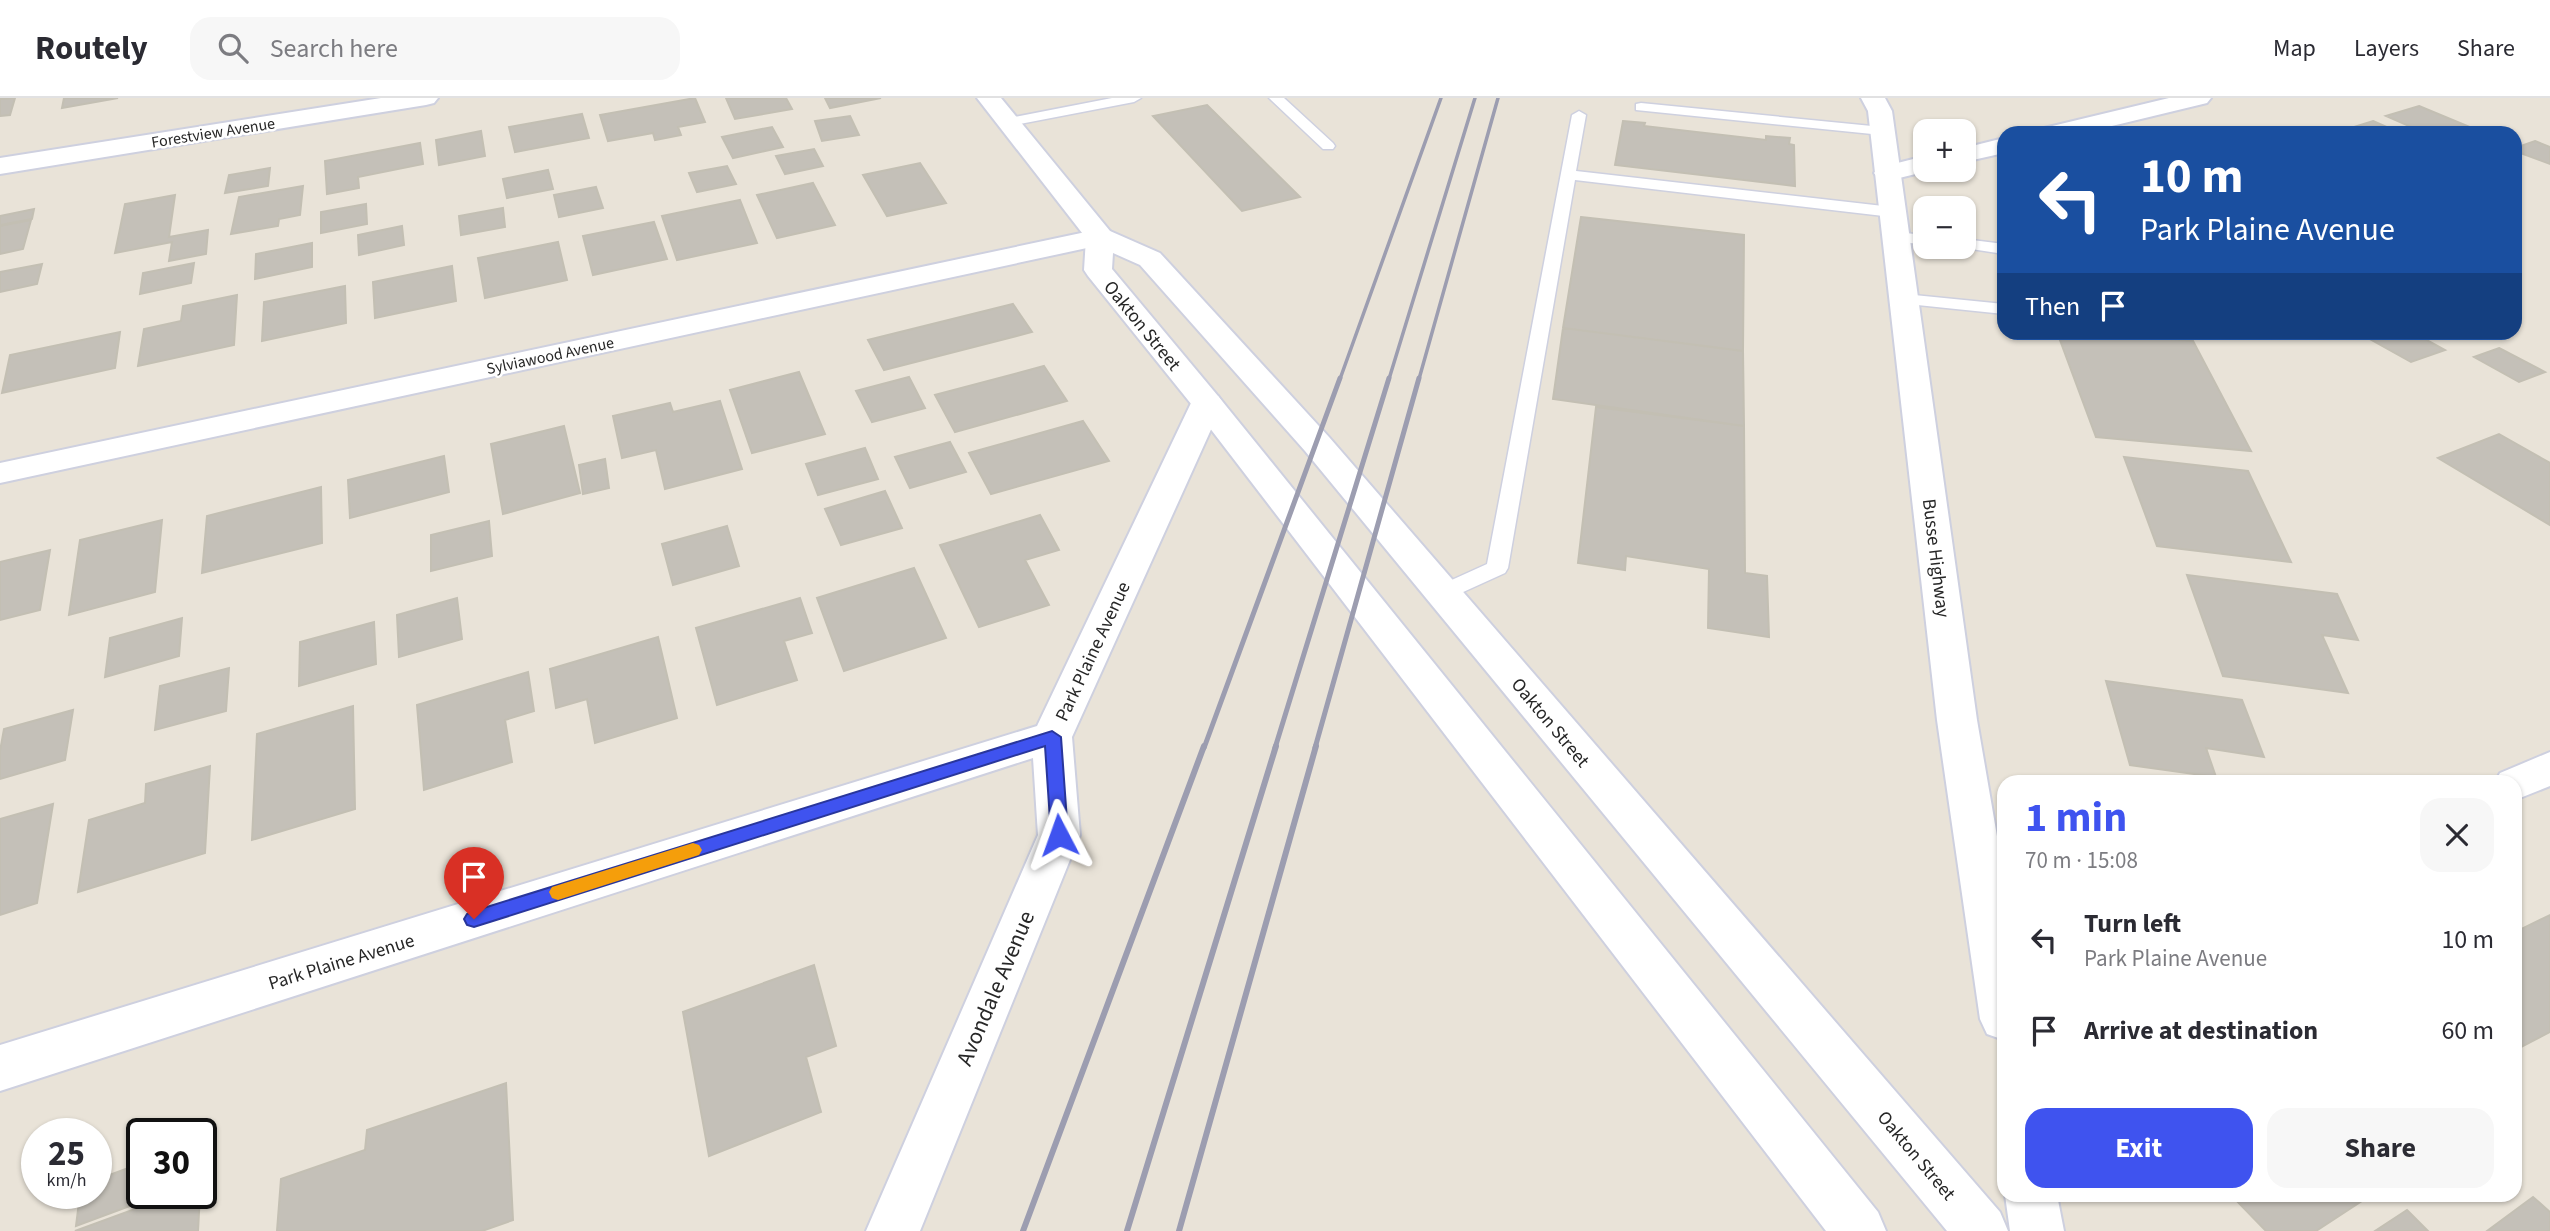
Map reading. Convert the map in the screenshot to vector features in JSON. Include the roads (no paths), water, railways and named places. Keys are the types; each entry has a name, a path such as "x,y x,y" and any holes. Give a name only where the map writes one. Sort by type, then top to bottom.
{"main road":[{"name":"Forestview Avenue","path":"0,166 426,98"},
{"name":"Oakton Street","path":"989,98 1100,237 1150,259 1317,444 1981,1231"},
{"name":"Busse Highway","path":"1873,98 1880,111 1887,173 1904,230 1904,299 1957,720 1997,974"},
{"path":"2082,126 2199,98"},
{"path":"1976,152 1997,147"},
{"path":"1887,173 1913,167"},
{"name":"Oakton Street","path":"1100,237 1098,270 1207,403 1859,1231"},
{"name":"Sylviawood Avenue","path":"0,472 1100,237"},
{"name":"Park Plaine Avenue","path":"0,1068 1052,737 1207,403"},
{"name":"Avondale Avenue","path":"892,1231 1059,835 1052,737"},
{"path":"2522,781 2550,768"},
{"path":"2032,1202 2037,1231"}],"lane":[{"path":"1009,122 1134,98"},
{"path":"1276,98 1328,146"},
{"path":"1641,107 1882,131"},
{"path":"1442,593 1497,568 1580,108"},
{"path":"1568,175 1904,230"},
{"path":"1976,246 1997,248"},
{"path":"1904,299 1997,308"}],"railway":[{"path":"1340,379 1441,98"},
{"path":"1389,379 1475,98"},
{"path":"1419,379 1498,98"},
{"path":"1204,748 1340,378"},
{"path":"1275,748 1389,378"},
{"path":"1315,748 1419,378"},
{"path":"1023,1231 1204,746"},
{"path":"1127,1231 1276,746"},
{"path":"1179,1231 1316,746"}]}
